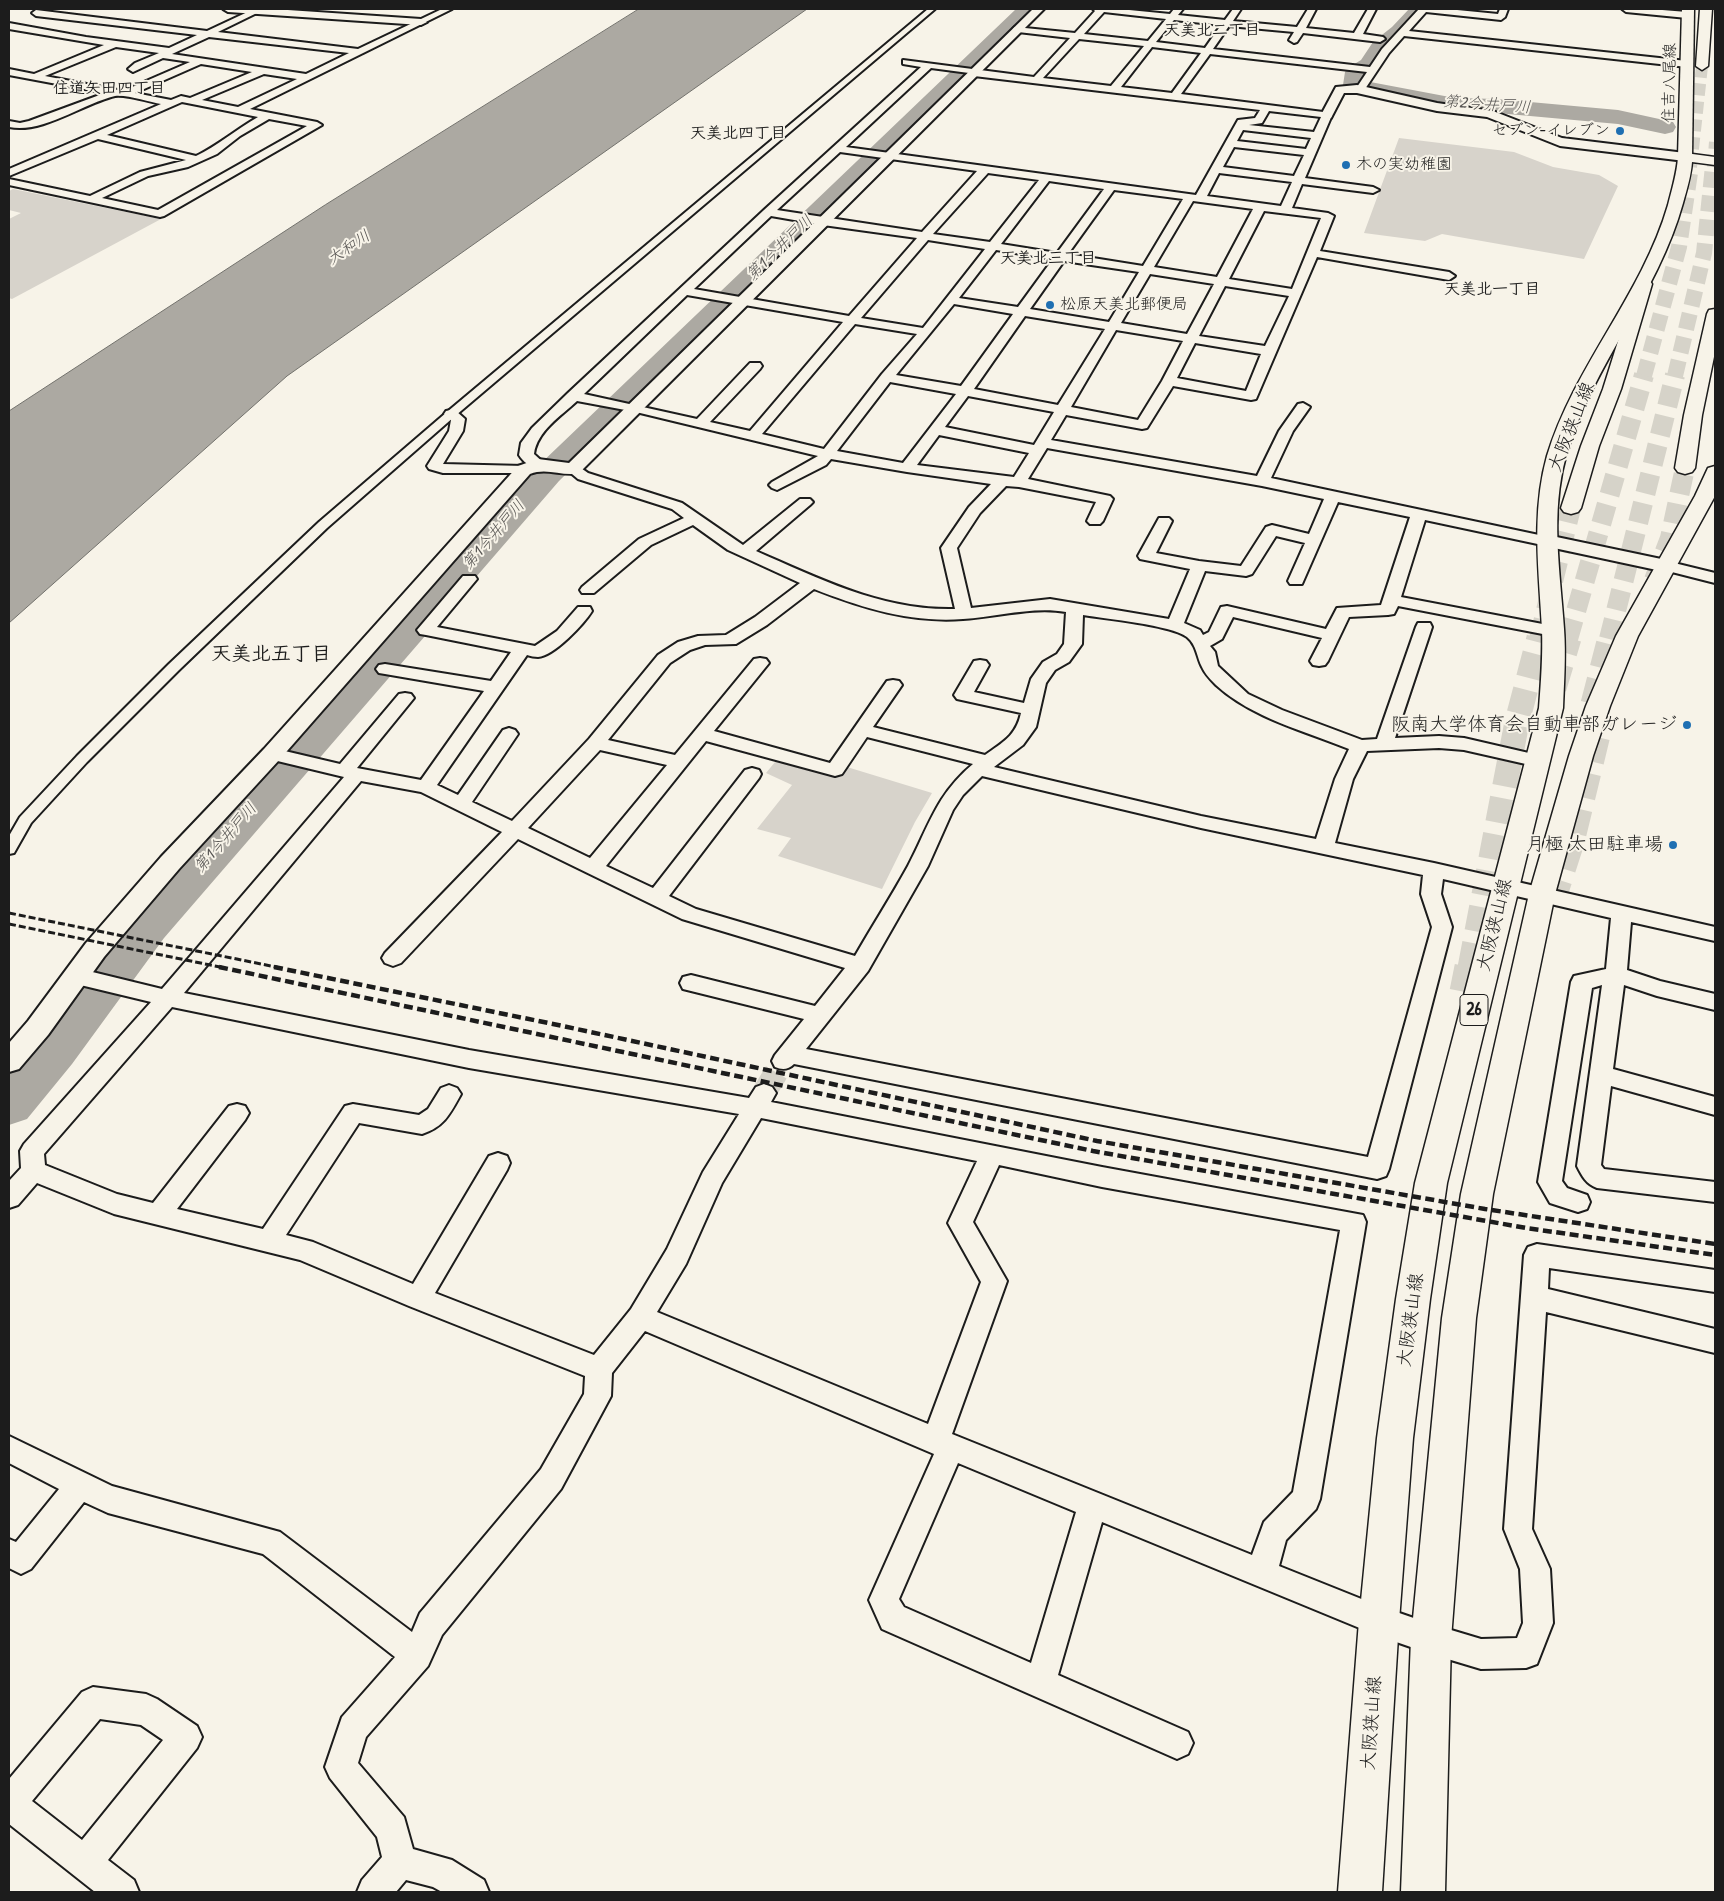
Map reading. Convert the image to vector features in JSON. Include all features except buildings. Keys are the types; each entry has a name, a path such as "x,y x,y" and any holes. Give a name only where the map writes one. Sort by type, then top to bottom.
{"main road":[{"path":"1702,66 1706,9"},
{"name":"住吉八尾線","path":"1685,160 1688,12"},
{"path":"1685,160 1715,161"},
{"path":"1685,160 1715,166"},
{"name":"大阪狭山線","path":"1360,1892 1379,1621 1395,1438 1413,1299 1431,1183 1551,708 1554,676 1553,631 1547,541 1551,478 1567,430 1601,358 1644,284 1670,226 1685,160"},
{"path":"1571,508 1584,462 1612,389 1644,284"},
{"path":"1684,468 1693,415 1715,314"},
{"name":"大阪狭山線","path":"1423,1892 1431,1639 1445,1459 1459,1318 1477,1194 1542,894 1565,807 1598,706 1627,636 1715,472"}],"street":[{"path":"20,20 47,9"},
{"path":"228,9 421,22"},
{"path":"238,111 448,9"},
{"path":"9,848 25,820 82,759 174,667 323,525 451,414 932,9"},
{"path":"573,468 1039,9"},
{"path":"1097,9 1176,13 1227,23 1380,39"},
{"path":"1036,80 1102,9"},
{"path":"1174,97 1237,9"},
{"path":"1286,52 1312,9"},
{"path":"1358,37 1372,9"},
{"path":"1362,88 1385,51 1424,9 1502,17 1504,9"},
{"path":"1626,9 1688,12"},
{"path":"132,69 258,10"},
{"path":"1114,89 1176,13"},
{"path":"20,20 155,27 360,52"},
{"path":"20,20 115,44 200,61 306,77"},
{"path":"34,77 155,27"},
{"path":"1018,30 1206,51 1286,52 1373,70"},
{"path":"1402,33 1687,64"},
{"path":"9,124 20,126 31,124 120,94 200,61"},
{"path":"906,62 1036,80 1327,115"},
{"path":"534,466 526,455 528,443 537,431 685,291 930,65"},
{"path":"191,101 263,70"},
{"path":"9,72 172,103"},
{"path":"9,80 22,75"},
{"path":"1285,210 1340,90 1362,88 1437,107 1489,114 1512,122 1529,135 1551,144 1685,160"},
{"path":"181,99 317,124 160,214 90,200 9,178 181,99"},
{"path":"1019,482 1145,271 1216,169 1242,122 1258,121 1267,107"},
{"path":"90,200 144,174 184,165 213,152 236,134 267,116"},
{"path":"1240,127 1318,136"},
{"path":"100,136 196,159"},
{"path":"1230,143 1310,153"},
{"path":"838,149 1328,216 1251,396 1169,381"},
{"path":"754,435 985,169"},
{"path":"1216,169 1373,190"},
{"path":"778,486 821,462 1047,178"},
{"path":"908,468 1111,186"},
{"path":"887,378 1142,425 1169,381 1260,207"},
{"path":"769,213 1296,293"},
{"path":"1312,253 1449,276"},
{"path":"685,291 926,332"},
{"path":"950,300 1269,351"},
{"path":"701,423 755,366"},
{"path":"574,396 754,435 826,454 908,468 1019,482 1104,499 1095,520"},
{"path":"1262,481 1286,431 1303,407"},
{"path":"451,414 458,418 456,431 434,466 443,469 534,466 573,468 583,476 676,506 734,548 812,582 890,610 934,616 1050,604 1176,625 1194,634 1206,652 1210,667 1221,680 1242,698 1276,714 1360,746 1439,742 1464,744 1539,761"},
{"path":"936,430 1262,481 1715,578"},
{"path":"9,1061 84,978 95,950 164,871 278,756 534,466"},
{"path":"964,614 949,548 974,510 1002,481"},
{"path":"1296,581 1333,496"},
{"path":"745,552 805,502"},
{"path":"1319,661 1343,612 1388,610 1419,514"},
{"path":"588,590 644,542 694,519"},
{"path":"1164,521 1146,556 1199,566 1246,571 1272,530 1314,540"},
{"path":"1176,625 1199,566"},
{"path":"469,579 426,630 538,652 563,635 584,611"},
{"path":"393,958 596,743 664,659 684,646 704,640 730,640 761,621 812,582"},
{"path":"1391,600 1553,631"},
{"path":"1075,609 1073,644 1063,658 1050,666 1037,683 1027,727 1016,741 984,765 956,791 944,809 918,866 860,965 785,1058 1377,1169 1442,927 1431,894 1434,870"},
{"path":"1201,644 1216,636 1227,611 1331,635"},
{"path":"1384,745 1424,627"},
{"path":"426,787 522,649"},
{"path":"594,868 760,663"},
{"path":"980,665 963,695 1031,710"},
{"path":"385,669 495,688"},
{"path":"703,734 835,770 893,685"},
{"path":"9,1198 33,1171 32,1152 167,998 351,772 405,698"},
{"path":"862,730 984,765 1201,822 1505,885 1715,934"},
{"path":"461,804 509,734"},
{"path":"596,743 679,762"},
{"path":"1324,847 1344,779 1360,746"},
{"path":"278,756 426,787 689,914 860,965"},
{"path":"656,898 752,774"},
{"path":"1622,912 1616,974 1611,992 1590,1166 1597,1178 1715,1192"},
{"path":"1578,1202 1559,1196 1550,1182 1582,982 1616,974 1656,988 1715,1002"},
{"path":"84,978 167,998 469,1059 759,1101 1102,1177 1354,1222 1306,1499 1274,1532 1262,1572"},
{"path":"691,983 820,1015"},
{"path":"1600,1074 1715,1106"},
{"path":"268,1242 353,1113 422,1125 436,1116 449,1094"},
{"path":"400,1862 392,1829 341,1767 353,1728 416,1655 431,1624 551,1480 598,1396 599,1369 640,1317 677,1256 712,1179 759,1101"},
{"path":"158,1215 237,1113"},
{"path":"992,1154 960,1223 994,1281 944,1444 884,1600 893,1618 1177,1743"},
{"path":"418,1298 498,1163"},
{"path":"33,1171 114,1204 304,1250 418,1298 599,1369"},
{"path":"640,1317 944,1444 1379,1621 1481,1654 1526,1653 1538,1623 1535,1569 1518,1528 1537,1256 1715,1281"},
{"path":"1534,1300 1551,1301 1715,1341"},
{"path":"9,1450 108,1499 270,1542 416,1655"},
{"path":"9,1553 21,1559 80,1485"},
{"path":"1040,1683 1093,1504"},
{"path":"84,1863 186,1737 146,1710 94,1703 10,1804 84,1863 122,1892"},
{"path":"374,1892 400,1862"},
{"path":"400,1862 440,1872 472,1892"}],"shaded area":[{"path":"1399,138 1514,152 1553,167 1599,175 1618,186 1584,259 1442,234 1425,241 1364,233"},
{"path":"13,189 161,219 12,299 9,298 9,219 21,213 9,210 9,191"},
{"path":"780,756 847,767 932,793 915,822 882,889 778,856 791,838 757,829 792,785 766,773"}],"water":[{"name":"大和川","path":"639,9 807,9 287,376 9,623 9,411 325,205"}],"waterway":[{"name":"第1今井戸川","path":"9,1105 55,1051 148,927 548,474 1027,9"},
{"name":"第2今井戸川","path":"1419,9 1399,31 1380,46 1369,64 1355,72 1354,85 1455,105 1497,106 1618,117 1665,127"}],"tunnel":[{"path":"1691,167 1702,66"},
{"path":"1713,167 1715,142"},
{"path":"1644,376 1679,247 1691,166"},
{"path":"1675,376 1704,253 1713,166"},
{"path":"1568,639 1644,375"},
{"path":"1609,639 1675,375"},
{"path":"1654,580 1670,538 1685,468"},
{"path":"1539,639 1571,508"},
{"path":"1470,968 1517,722 1539,638"},
{"path":"1554,688 1569,638"},
{"path":"1593,704 1610,638"},
{"path":"1552,904 1572,842 1602,718"},
{"path":"1465,992 1470,967"},
{"path":"764,1093 783,1061"}],"railway":[{"path":"9,913 281,968"},
{"path":"9,924 225,968"},
{"path":"219,967 1093,1151 1526,1228 1715,1255"},
{"path":"274,967 558,1025 1097,1141 1485,1209 1715,1244"}],"place":[{"name":"セブン-イレブン","path":"1620,131"},
{"name":"木の実幼稚園","path":"1346,165"},
{"name":"松原天美北郵便局","path":"1050,305"},
{"name":"阪南大学体育会自動車部ガレージ","path":"1687,725"},
{"name":"月極 太田駐車場","path":"1673,845"}],"district":[{"name":"天美北二丁目","path":"1212,31"},
{"name":"住道矢田四丁目","path":"109,89"},
{"name":"天美北四丁目","path":"738,134"},
{"name":"天美北三丁目","path":"1048,259"},
{"name":"天美北一丁目","path":"1492,290"},
{"name":"天美北五丁目","path":"271,655"}]}
